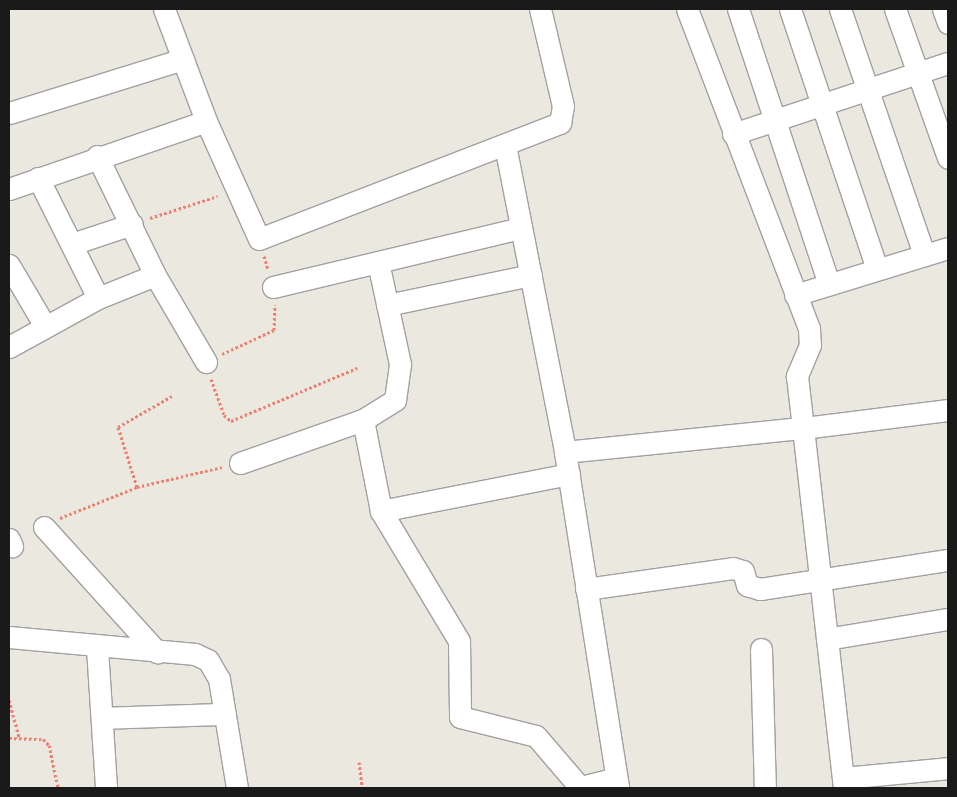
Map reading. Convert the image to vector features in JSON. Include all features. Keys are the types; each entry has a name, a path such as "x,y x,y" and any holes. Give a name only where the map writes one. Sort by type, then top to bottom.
{"street":[{"path":"164,9 206,121 240,189 259,238 560,123 564,115 540,9"},
{"path":"687,9 810,335 797,376 822,579 844,783 948,768"},
{"path":"738,9 778,119 830,284"},
{"path":"790,9 820,105 877,269"},
{"path":"840,9 924,255"},
{"path":"895,9 948,158"},
{"path":"943,9 948,23"},
{"path":"9,113 183,59"},
{"path":"733,134 948,63"},
{"path":"9,189 97,156 206,121"},
{"path":"363,420 381,511 455,630 461,647 460,717 536,736 577,786 616,784 569,474 505,145"},
{"path":"97,156 132,224 155,275 206,362"},
{"path":"38,178 98,298"},
{"path":"72,244 132,224"},
{"path":"273,287 521,228"},
{"path":"795,295 948,248"},
{"path":"240,463 363,420 395,400 400,388 400,364 378,262"},
{"path":"9,265 46,326"},
{"path":"9,346 98,298 155,275"},
{"path":"387,305 531,275"},
{"path":"565,452 804,428 948,410"},
{"path":"381,511 569,474"},
{"path":"44,526 157,652"},
{"path":"586,589 733,568 742,572 753,588 948,560"},
{"path":"827,639 948,619"},
{"path":"9,637 97,648 195,654 208,660 219,680 237,788"},
{"path":"97,648 106,788"},
{"path":"761,649 765,788"},
{"path":"102,718 225,714"}],"path":[{"path":"132,224 240,189"},
{"path":"259,238 273,287 274,330 206,362 224,415 231,421 357,368"},
{"path":"137,487 118,426 172,396"},
{"path":"44,526 79,507 137,487 240,463"},
{"path":"9,700 19,737"},
{"path":"9,738 43,739 49,745 58,788"},
{"path":"359,762 362,788"}]}
